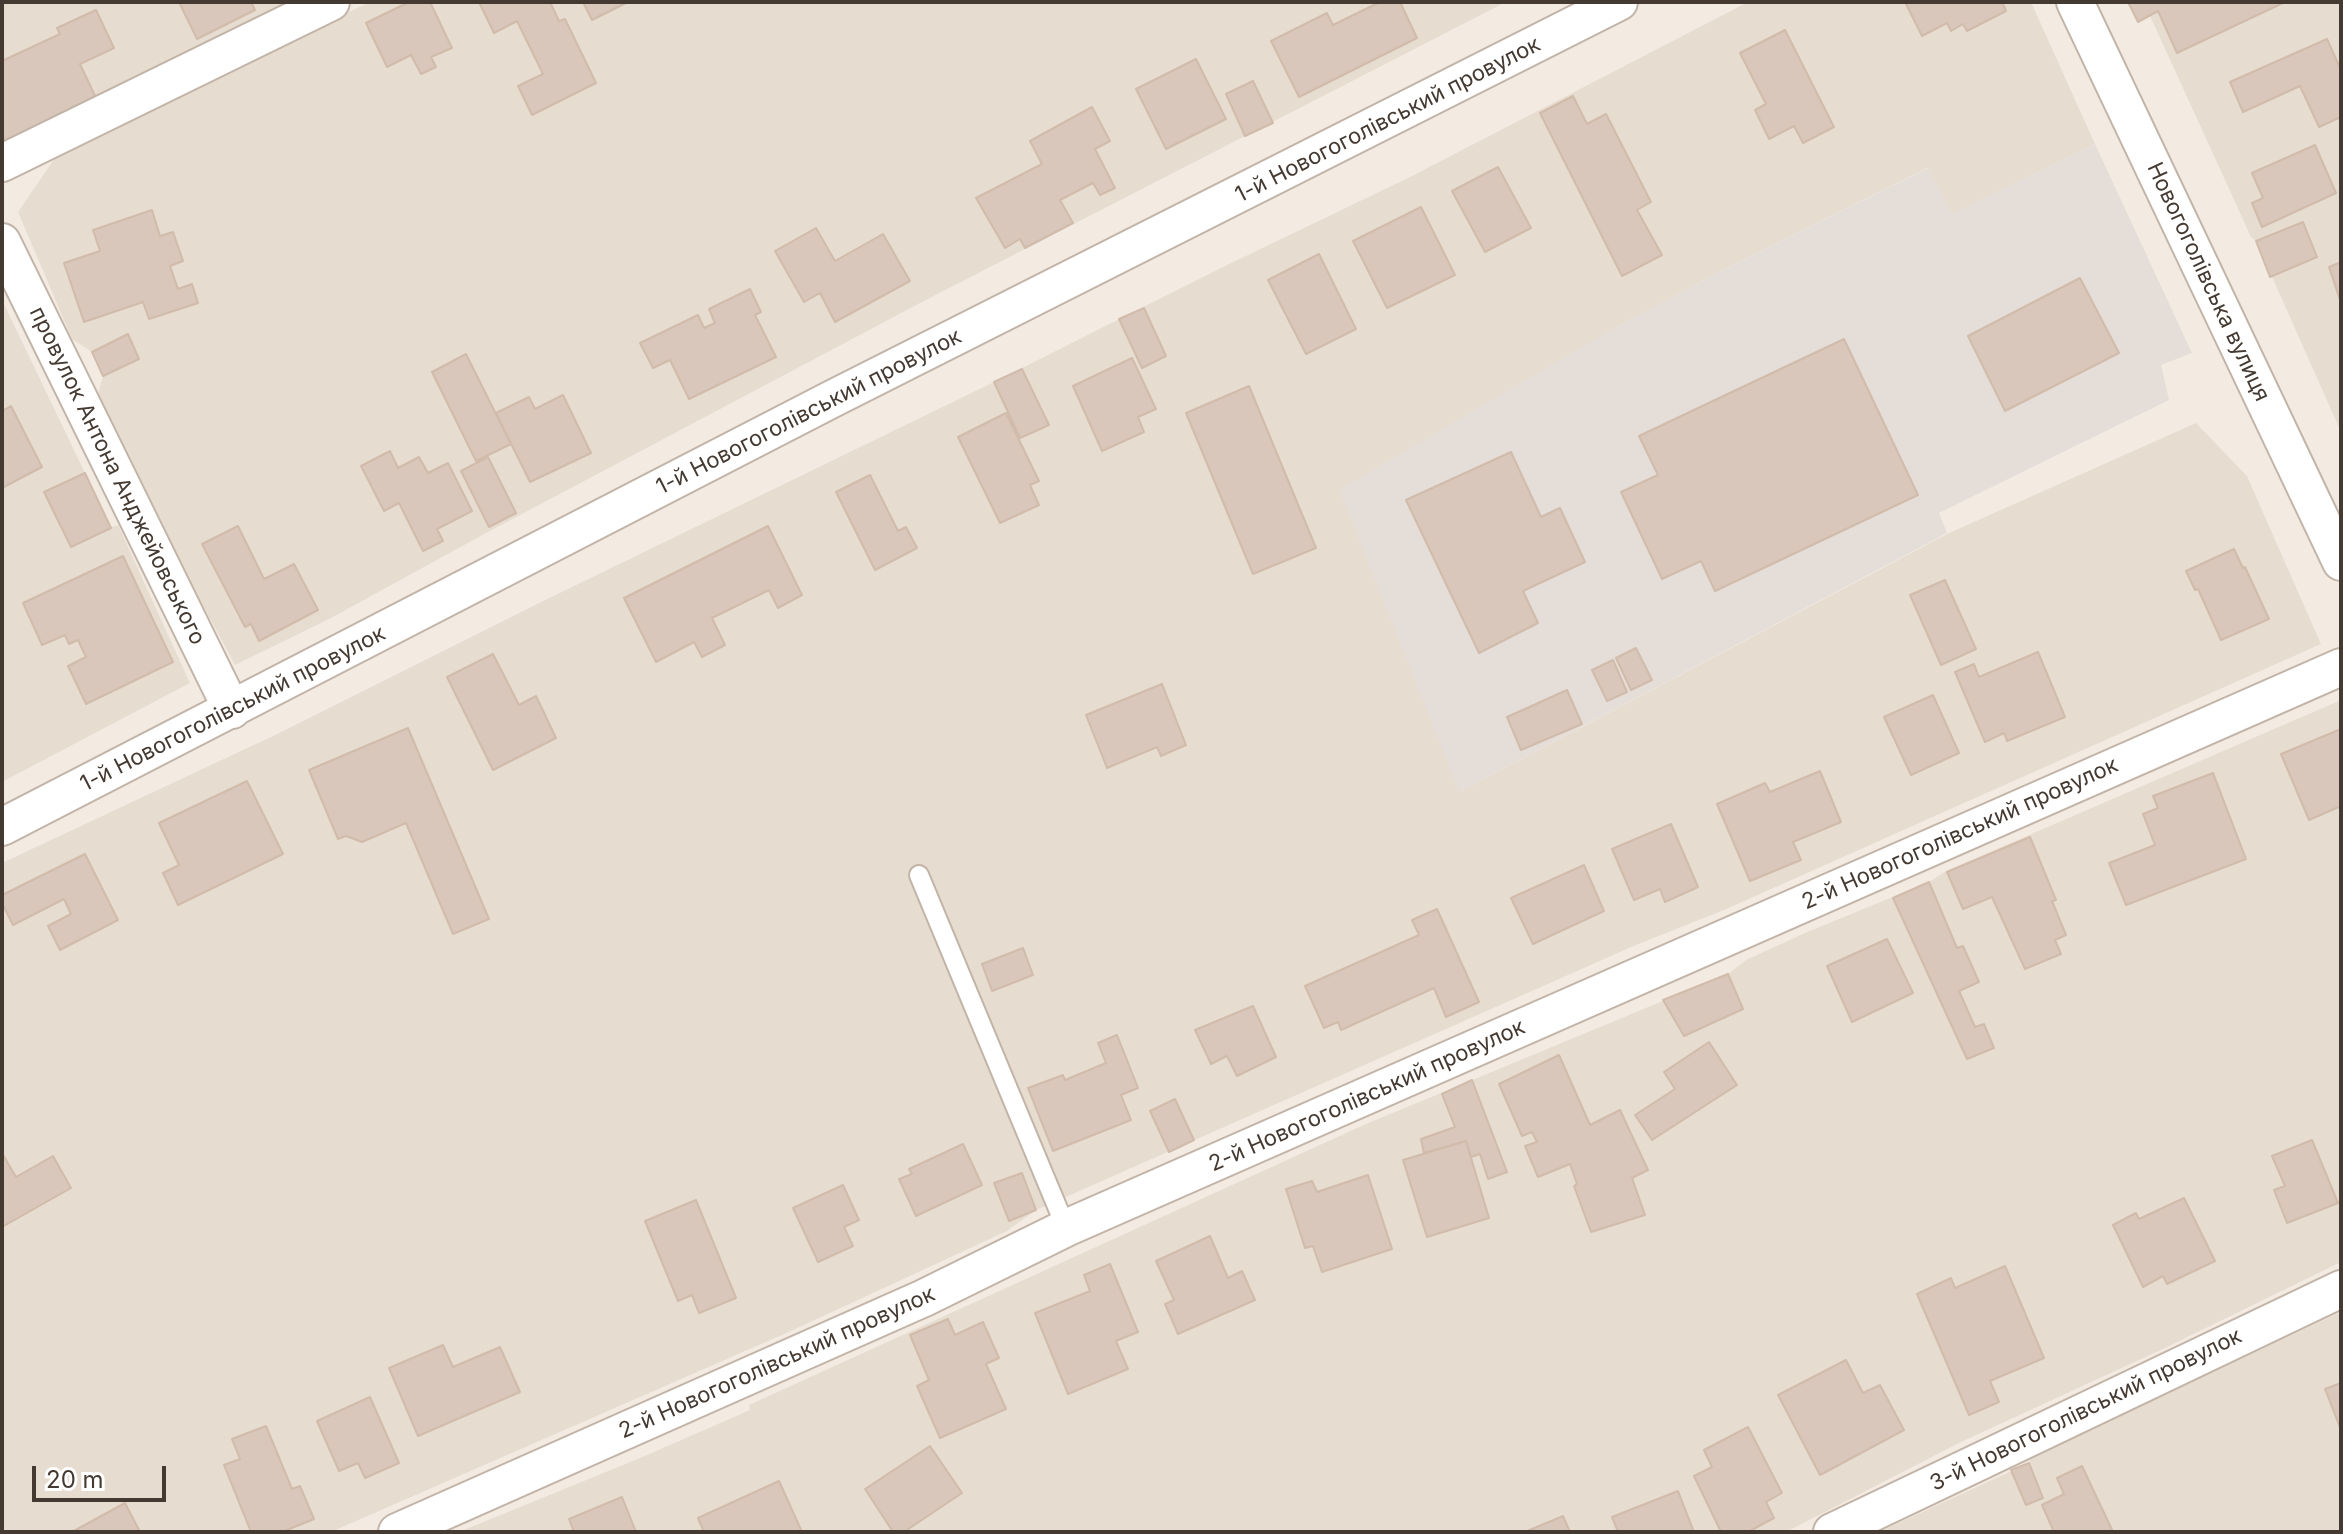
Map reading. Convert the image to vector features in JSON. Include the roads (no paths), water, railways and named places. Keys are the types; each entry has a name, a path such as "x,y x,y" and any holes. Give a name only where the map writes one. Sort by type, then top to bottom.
{"street":[{"path":"2,163 331,2"},
{"name":"1-й Новогоголівський провулок","path":"2,827 834,398 1619,2"},
{"name":"Новогоголівська вулиця","path":"2075,2 2341,562"},
{"name":"провулок Антона Анджейовського","path":"2,242 232,710"},
{"name":"2-й Новогоголівський провулок","path":"397,1532 924,1298 1066,1228 2341,667"},
{"name":"3-й Новогоголівський провулок","path":"1832,1532 2341,1289"}],"lane":[{"path":"919,875 1066,1228"}]}
